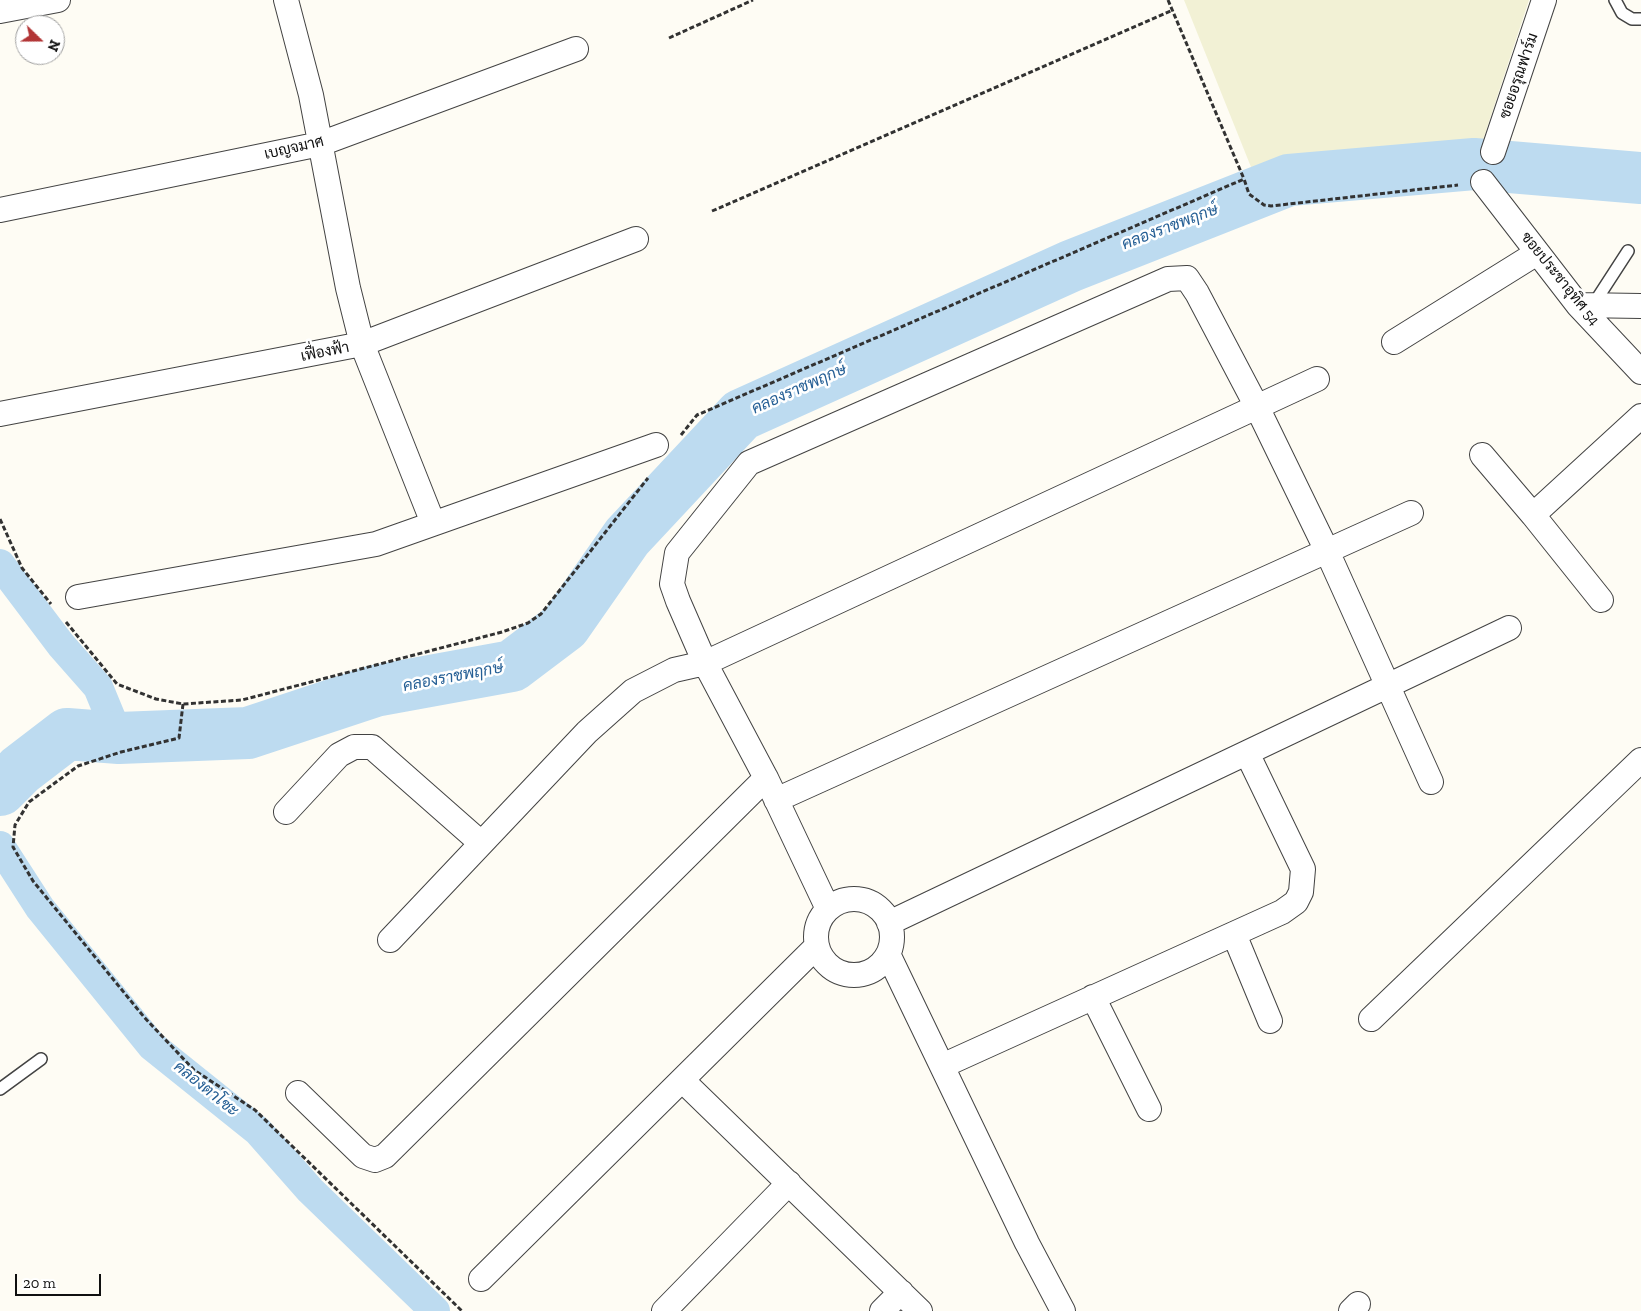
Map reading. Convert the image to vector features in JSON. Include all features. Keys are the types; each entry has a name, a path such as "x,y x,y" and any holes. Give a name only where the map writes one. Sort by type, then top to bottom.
{"street":[{"path":"0,11 58,0"},
{"path":"286,0 311,95 348,288 362,344 433,523"},
{"name":"ซอยอรุณฟาร์ม","path":"1493,152 1544,0"},
{"name":"เบญจมาศ","path":"0,210 320,144 576,49"},
{"name":"ซอยประชาอุทิศ 54","path":"1483,182 1537,253 1586,305 1641,372"},
{"name":"เฟื่องฟ้า","path":"0,414 362,344 636,240"},
{"path":"1394,342 1537,253"},
{"path":"828,909 766,778 705,663 672,584 677,553 750,463 1168,279 1187,278 1197,293 1257,406 1327,550 1431,782"},
{"path":"1586,305 1641,306"},
{"path":"390,940 587,732 633,691 674,670 705,663 1317,379"},
{"path":"1533,514 1641,416"},
{"path":"78,597 376,544 656,444"},
{"path":"1482,455 1533,514 1601,600"},
{"path":"776,800 1411,513"},
{"path":"889,923 1509,628"},
{"path":"286,812 339,755 354,747 372,747 481,843"},
{"path":"942,1066 1282,912 1296,902 1302,892 1303,869 1247,753"},
{"path":"1371,1019 1641,760"},
{"path":"298,1094 363,1156 375,1160 386,1156 766,778"},
{"path":"852,899 865,900 877,906 886,916 889,923 892,942 888,954 880,965 869,972 856,975 842,974 831,968 822,958 817,946 816,933 820,920 828,909 839,902 852,899"},
{"path":"1234,934 1270,1021"},
{"path":"481,1279 817,946"},
{"path":"888,954 1027,1243 1063,1311"},
{"path":"1093,997 1149,1109"},
{"path":"682,1080 920,1311"},
{"path":"664,1311 789,1184"},
{"path":"882,1311 901,1292"}],"lane":[{"path":"1616,0 1622,12 1632,19 1641,19"},
{"path":"1586,305 1628,251"},
{"path":"0,1089 41,1060"}],"path":[{"path":"669,38 753,0"},
{"path":"1168,0 1249,194 1264,205 1483,182"},
{"path":"712,212 1173,10"},
{"path":"679,438 697,415 1244,179"},
{"path":"60,614 117,684 156,699 183,704 242,700 528,624 541,614 649,476"},
{"path":"0,520 22,568 54,607"},
{"path":"183,704 184,709 179,738 121,752 78,766 29,802 15,825 13,847 39,888 144,1017 194,1070 255,1110 462,1311"}],"green space":[{"path":"1184,0 1529,0 1479,152 1322,164 1255,177"}],"waterway":[{"name":"คลองราชพฤกษ์","path":"0,790 20,770 67,734 119,738 248,733 375,691 512,666 565,626 627,537 741,415 1071,266 1289,180 1474,164 1641,178"},
{"path":"0,564 61,645 98,687 119,738"},
{"name":"คลองตาโซะ","path":"0,846 40,908 152,1046 258,1131 310,1190 435,1311"}]}
